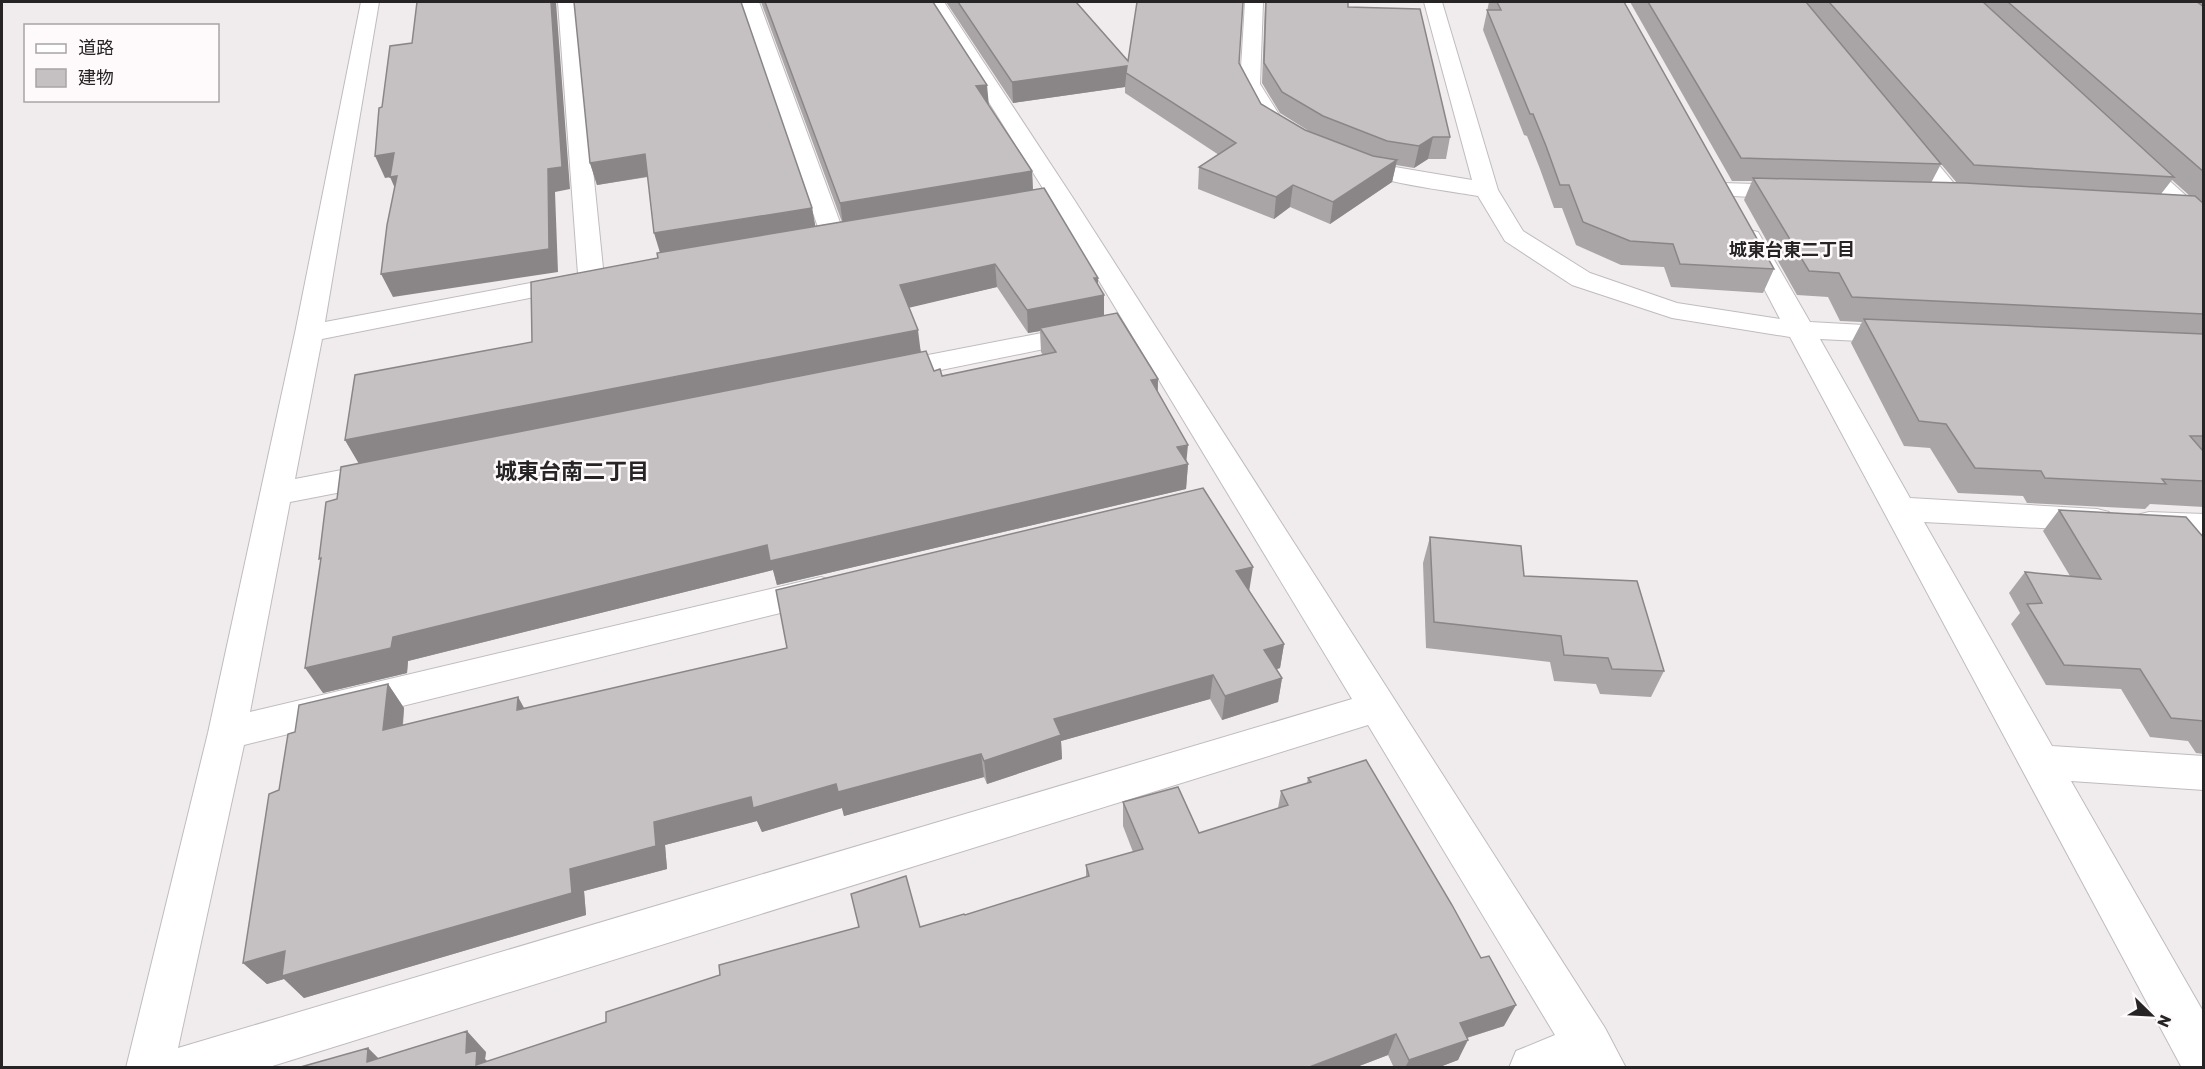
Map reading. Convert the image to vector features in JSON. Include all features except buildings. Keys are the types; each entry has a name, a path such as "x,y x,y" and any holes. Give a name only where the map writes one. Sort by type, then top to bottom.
{"street":[{"path":"150,1068 227,733 309,333 370,2"},
{"path":"309,333 603,276 567,2"},
{"path":"750,2 833,236"},
{"path":"935,2 1050,200 1137,322 1595,1056 1533,1068"},
{"path":"1254,2 1250,84 1269,119 1286,129"},
{"path":"1433,2 1486,190 1514,236 1581,279 1672,310 1800,330 1919,336"},
{"path":"1895,126 1964,198 1918,196"},
{"path":"2118,146 2195,218"},
{"path":"1333,153 1378,171 1486,190"},
{"path":"1814,193 1717,179 2204,1060"},
{"path":"2151,208 2195,218"},
{"path":"858,378 1137,322"},
{"path":"276,494 404,469"},
{"path":"1205,497 1240,489"},
{"path":"1898,509 2204,526"},
{"path":"227,733 856,582"},
{"path":"188,1068 1376,707"},
{"path":"2038,762 2204,773"}],"district":[{"name":"城東台東二丁目","path":"1792,250"},
{"name":"城東台南二丁目","path":"572,471"}]}
